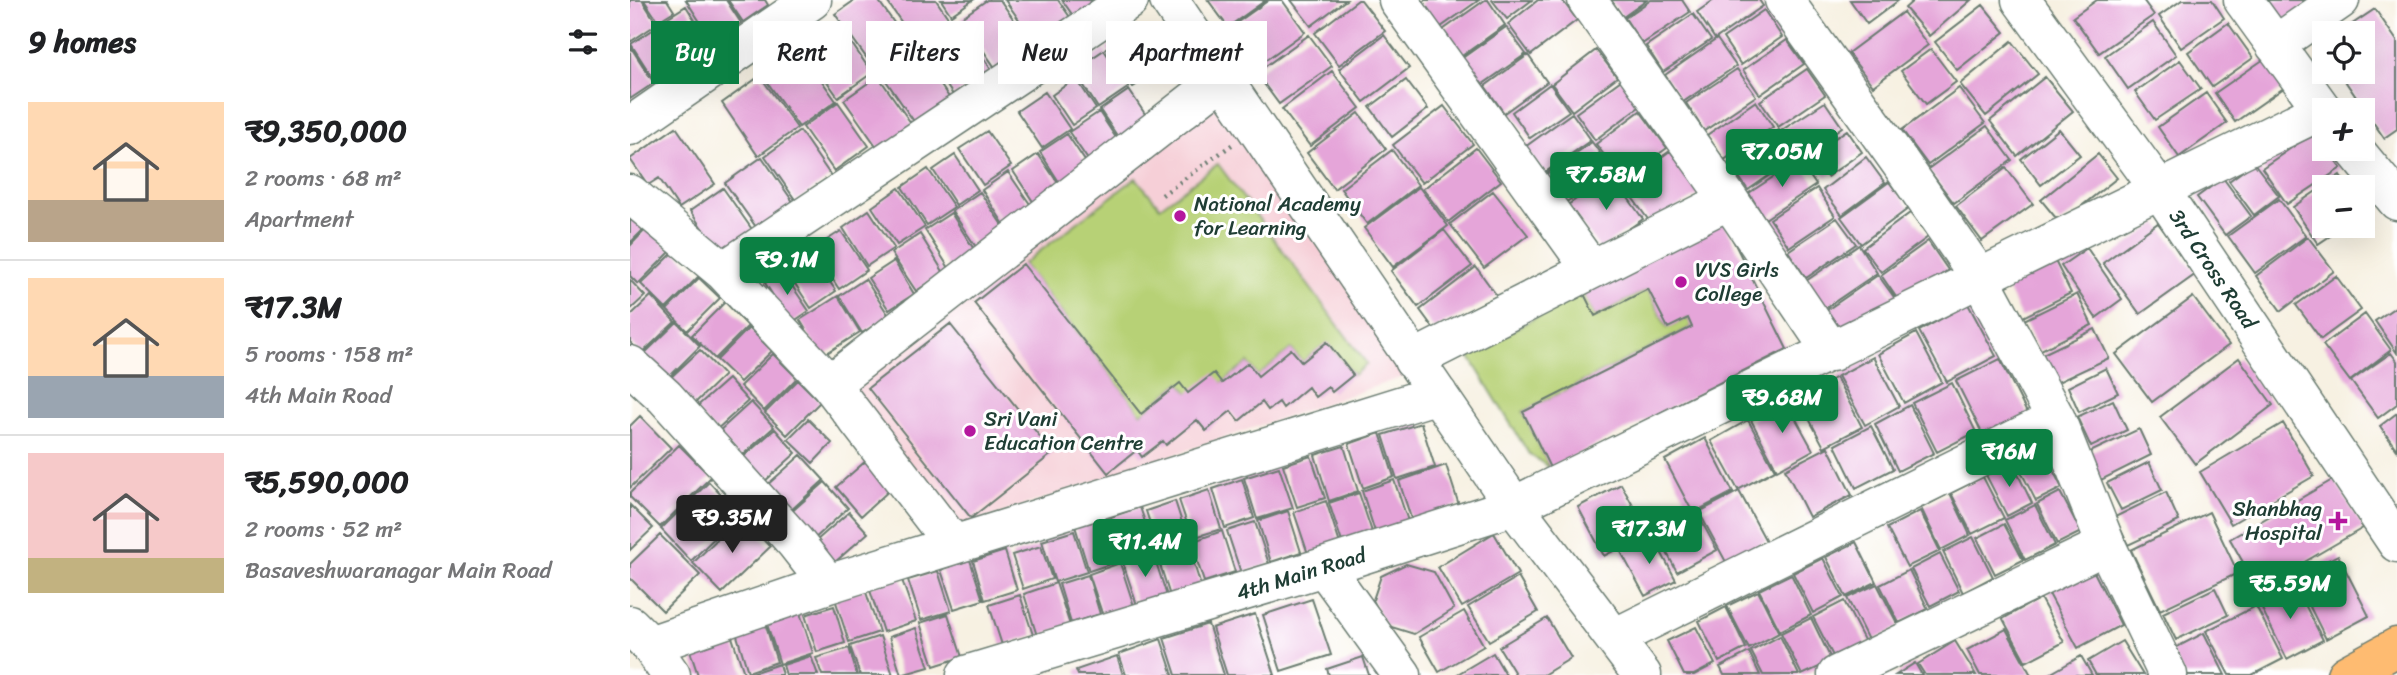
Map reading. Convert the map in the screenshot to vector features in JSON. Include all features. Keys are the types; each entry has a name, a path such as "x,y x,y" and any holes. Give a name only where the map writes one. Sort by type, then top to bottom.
{"main road":[{"path":"2346,675 2397,647"}],"street":[{"path":"630,126 812,0"},
{"path":"723,271 1129,0"},
{"path":"1169,0 1184,21"},
{"path":"1398,0 1591,269"},
{"path":"1587,0 1729,200 1832,352"},
{"path":"1784,0 1980,278 2056,419 2106,545 2168,675"},
{"name":"3rd Cross Road","path":"2021,0 2160,191 2397,543"},
{"path":"2243,0 2314,98"},
{"path":"2276,45 2340,0"},
{"path":"830,384 1215,84"},
{"path":"1227,84 1514,506 1642,675"},
{"name":"4th Main Road","path":"966,675 1324,567 1514,506 2312,116"},
{"path":"2364,161 2397,201"},
{"path":"630,194 723,271 830,384 954,544"},
{"path":"1413,360 1729,200"},
{"path":"630,365 665,397 795,542 828,584"},
{"path":"650,648 828,584 1438,394"},
{"path":"1614,638 2056,419"},
{"path":"1837,675 2106,545"},
{"path":"1324,567 1402,675"}],"path":[{"path":"1162,195 1241,139"}],"shaded area":[{"name":"National Academy for Learning","path":"1215,103 1412,374 951,530 841,385"}],"green space":[{"path":"1218,164 1367,364 1353,375 1327,343 1302,362 1291,349 1258,376 1248,363 1222,383 1188,393 1180,383 1141,414 1023,264 1136,178 1160,207"},
{"path":"1648,289 1667,328 1688,318 1692,327 1523,412 1550,468 1529,454 1468,354 1583,292 1595,316"}],"building":[{"path":"630,0 642,0 655,21 651,21 651,28 630,42"},
{"path":"644,0 667,0 674,11 658,21"},
{"path":"686,0 726,0 741,23 739,24 739,21 700,21"},
{"path":"728,0 765,0 768,5 743,22"},
{"path":"855,0 878,0 893,21 866,21 866,57 852,38 852,21 840,21 835,14"},
{"path":"886,0 936,0 949,19 946,21 901,21"},
{"path":"941,0 973,0 951,15"},
{"path":"987,0 1000,0 1015,21 998,21 998,68 996,69 984,52 984,21 963,21 961,18"},
{"path":"1005,0 1058,0 1072,20 1071,21 1020,21"},
{"path":"1062,0 1114,0 1083,21 1077,21"},
{"path":"1208,0 1266,0 1236,21 1224,21"},
{"path":"1269,0 1282,0 1305,32 1267,59 1267,21 1239,21"},
{"path":"1291,0 1346,0 1311,26"},
{"path":"1361,0 1385,31 1339,65 1315,33"},
{"path":"1425,0 1479,0 1438,29 1420,4"},
{"path":"1488,0 1505,25 1459,58 1440,32"},
{"path":"1492,0 1532,0 1507,19"},
{"path":"1538,0 1562,0 1577,20 1531,55 1508,24"},
{"path":"1611,0 1647,0 1623,17"},
{"path":"1651,0 1682,0 1690,12 1642,44 1625,18"},
{"path":"1714,0 1759,0 1763,6 1715,39 1697,12"},
{"path":"1850,0 1899,0 1867,24"},
{"path":"1914,0 1971,0 1929,36 1905,8"},
{"path":"2097,0 2143,0 2154,15 2099,53 2073,17"},
{"path":"2182,0 2212,0 2224,18 2181,48 2159,16"},
{"path":"2264,0 2313,0 2280,23"},
{"path":"1983,5 2005,32 1957,70 1935,42"},
{"path":"686,6 695,21 662,21"},
{"path":"2375,9 2397,41 2397,129 2384,138 2375,125 2375,98 2357,98 2347,84 2375,84 2375,21 2357,21"},
{"path":"1764,10 1782,37 1741,65 1723,38"},
{"path":"1903,12 1928,45 1873,86 1848,53"},
{"path":"1693,14 1711,40 1663,72 1646,46"},
{"path":"2153,22 2176,55 2128,89 2105,56"},
{"path":"2228,23 2253,58 2212,87 2188,52"},
{"path":"1506,27 1526,54 1480,86 1461,59"},
{"path":"651,31 651,75 631,44"},
{"path":"1309,35 1332,66 1279,104 1264,84 1267,84 1267,65"},
{"path":"1384,35 1409,68 1364,102 1339,69"},
{"path":"1717,39 1736,66 1683,102 1665,75"},
{"path":"1787,40 1804,64 1760,95 1743,70"},
{"path":"2012,41 2038,74 1986,116 1960,84"},
{"path":"852,44 866,64 866,77 838,97 829,84 852,84"},
{"path":"630,46 652,84 630,99"},
{"path":"1931,49 1956,82 1926,104 1901,71"},
{"path":"1104,50 1106,84 1127,84 1129,87 1098,108 1083,84 1092,84 1092,58"},
{"path":"1596,50 1617,77 1572,111 1552,84"},
{"path":"1528,55 1547,82 1504,113 1485,86"},
{"path":"2267,57 2288,85 2235,122 2215,93"},
{"path":"984,59 992,70 984,75"},
{"path":"2180,60 2201,89 2155,120 2135,92"},
{"path":"1737,69 1756,96 1704,131 1686,103"},
{"path":"1807,69 1825,95 1778,127 1760,101"},
{"path":"1332,71 1360,108 1310,146 1282,109"},
{"path":"2045,77 2073,111 2017,156 1990,121"},
{"path":"1624,78 1643,104 1595,140 1576,113"},
{"path":"1406,80 1428,109 1392,137 1370,107"},
{"path":"753,81 753,84 766,84 797,128 758,156 722,103"},
{"path":"769,84 824,84 836,101 799,127"},
{"path":"867,84 884,84 913,126 879,150 844,100"},
{"path":"888,84 940,84 955,106 920,130"},
{"path":"946,84 972,84 954,96"},
{"path":"1068,84 1080,84 1096,109 1072,125 1052,95"},
{"path":"1550,84 1569,111 1530,138 1512,112"},
{"path":"1959,88 1985,123 1928,165 1902,130"},
{"path":"1129,90 1153,126 1124,146 1100,110"},
{"path":"1045,92 1070,129 1042,148 1017,111"},
{"path":"2206,93 2227,123 2179,157 2158,127"},
{"path":"1756,101 1773,127 1724,160 1707,135"},
{"path":"838,102 869,146 834,171 803,127"},
{"path":"1825,102 1842,127 1800,156 1782,130"},
{"path":"1444,106 1473,144 1422,183 1393,145"},
{"path":"1640,111 1667,148 1623,180 1596,144"},
{"path":"1099,112 1122,147 1093,167 1069,132"},
{"path":"1359,113 1386,149 1334,189 1307,153"},
{"path":"1572,113 1591,140 1544,173 1525,147"},
{"path":"1987,126 2012,160 1954,203 1928,169"},
{"path":"676,127 715,184 679,208 659,178 648,185 630,159"},
{"path":"2059,129 2080,155 2041,185 2021,159"},
{"path":"1779,130 1796,157 1748,190 1730,164"},
{"path":"1847,130 1862,152 1827,177 1812,154"},
{"path":"800,131 831,176 796,201 765,156"},
{"path":"987,131 1011,166 983,185 959,149"},
{"path":"1067,134 1091,170 1063,188 1040,152"},
{"path":"2312,134 2312,161 2336,161 2341,168 2330,175 2312,175 2312,187 2287,204 2262,168"},
{"path":"1592,142 1612,170 1565,203 1545,175"},
{"path":"1476,148 1501,181 1448,222 1423,189"},
{"path":"1392,150 1418,185 1367,224 1341,189"},
{"path":"1670,151 1702,193 1650,222 1623,185"},
{"path":"1038,154 1062,189 1036,206 1013,171"},
{"path":"2098,154 2117,178 2060,223 2041,200"},
{"path":"955,155 978,190 956,205 933,170"},
{"path":"762,157 798,209 761,234 725,183"},
{"path":"1866,157 1885,183 1842,215 1823,190"},
{"path":"1799,160 1816,185 1765,219 1749,193"},
{"path":"2254,163 2279,196 2254,215 2229,181"},
{"path":"2006,168 2033,204 1982,241 1956,206"},
{"path":"928,169 954,207 927,225 902,187"},
{"path":"1008,172 1034,210 1007,229 982,190"},
{"path":"1611,174 1643,219 1600,249 1568,205"},
{"path":"2223,178 2251,216 2225,235 2197,197"},
{"path":"1889,182 1909,208 1861,244 1841,217"},
{"path":"1419,187 1448,226 1393,267 1364,228"},
{"path":"723,188 756,235 723,258 690,211"},
{"path":"899,188 925,227 897,245 872,207"},
{"path":"1817,188 1835,216 1789,247 1770,219"},
{"path":"1493,191 1528,235 1484,268 1450,224"},
{"path":"980,192 1006,231 978,250 952,211"},
{"path":"2312,194 2312,235 2293,207"},
{"path":"2279,199 2306,236 2255,273 2228,236"},
{"path":"630,210 646,227 630,243"},
{"path":"869,210 894,248 867,266 843,228"},
{"path":"951,213 975,251 949,268 925,230"},
{"path":"1910,213 1928,237 1881,272 1863,248"},
{"path":"1837,218 1856,244 1806,278 1788,251"},
{"path":"1724,222 1787,349 1550,468 1523,412 1692,327 1688,318 1668,328 1648,289 1595,316 1583,292"},
{"path":"2158,223 2196,274 2140,314 2103,263"},
{"path":"648,227 671,251 638,284 630,276 630,246"},
{"path":"1444,230 1472,266 1418,307 1391,271"},
{"path":"841,231 867,270 839,289 813,249"},
{"path":"920,234 944,273 916,291 891,253"},
{"path":"2308,237 2334,271 2281,311 2256,276"},
{"path":"2314,238 2327,238 2318,244"},
{"path":"1928,241 1948,270 1901,304 1881,275"},
{"path":"1859,245 1877,273 1824,309 1806,281"},
{"path":"2087,248 2122,299 2096,318 2061,266"},
{"path":"675,251 700,275 666,309 641,284"},
{"path":"811,254 836,291 811,308 786,270"},
{"path":"894,261 914,294 889,310 868,278"},
{"path":"2055,261 2071,293 2021,318 2006,286"},
{"path":"1023,264 1141,414 1180,383 1188,393 1214,373 1222,383 1248,363 1258,376 1291,349 1302,362 1327,342 1353,375 1332,392 1328,387 1315,397 1308,387 1283,408 1279,402 1268,410 1262,402 1239,421 1231,411 1206,431 1197,420 1166,445 1163,441 1142,457 1137,450 1108,473 974,303"},
{"path":"1476,267 1497,296 1434,329 1420,310"},
{"path":"782,271 809,311 791,323 765,283"},
{"path":"1878,275 1896,300 1841,331 1827,310"},
{"path":"2336,276 2361,310 2321,339 2296,305"},
{"path":"699,278 720,298 687,331 667,310"},
{"path":"865,279 889,316 862,333 839,296"},
{"path":"630,280 645,296 630,310"},
{"path":"2077,294 2092,325 2039,351 2024,320"},
{"path":"651,296 675,322 641,354 630,342 630,316"},
{"path":"838,296 860,332 822,356 800,320"},
{"path":"2193,297 2229,345 2152,402 2116,354"},
{"path":"725,302 748,326 715,359 692,335"},
{"path":"1968,304 1996,356 1947,382 1919,331"},
{"path":"2397,306 2397,353 2375,321"},
{"path":"2365,314 2391,350 2350,381 2323,345"},
{"path":"677,322 700,346 666,380 643,355"},
{"path":"950,324 1053,453 971,518 868,388"},
{"path":"749,328 772,351 740,382 717,360"},
{"path":"2095,329 2109,358 2056,383 2043,354"},
{"path":"1916,333 1942,382 1904,403 1878,354"},
{"path":"700,350 724,375 692,406 667,381"},
{"path":"2391,353 2397,361 2397,404 2378,418 2351,381"},
{"path":"773,354 797,378 764,411 740,386"},
{"path":"1873,357 1899,406 1865,425 1838,376"},
{"path":"2239,358 2273,405 2195,464 2160,417"},
{"path":"2000,359 2028,415 1984,437 1956,381"},
{"path":"2106,368 2118,393 2079,412 2068,387"},
{"path":"1836,377 1862,427 1824,447 1798,398"},
{"path":"728,379 748,401 715,431 694,409"},
{"path":"798,380 820,402 787,435 765,413"},
{"path":"1952,383 1976,432 1937,452 1912,403"},
{"path":"2113,400 2127,430 2091,447 2077,417"},
{"path":"1786,401 1813,450 1777,470 1751,420"},
{"path":"751,402 774,427 739,458 717,433"},
{"path":"1910,405 1934,453 1898,471 1875,424"},
{"path":"2397,413 2397,450 2380,426"},
{"path":"640,416 671,448 630,488 630,426"},
{"path":"808,419 832,443 813,463 788,439"},
{"path":"1748,420 1775,470 1738,490 1711,441"},
{"path":"1421,423 1435,467 1397,479 1383,435"},
{"path":"2283,423 2314,476 2231,524 2200,472"},
{"path":"1871,426 1893,469 1856,488 1835,445"},
{"path":"775,429 796,453 764,482 742,458"},
{"path":"2139,429 2151,455 2101,480 2088,453"},
{"path":"1380,433 1394,477 1363,488 1349,444"},
{"path":"1705,438 1733,492 1693,513 1665,460"},
{"path":"679,445 711,477 660,527 630,497 630,493"},
{"path":"1344,446 1358,491 1329,501 1315,455"},
{"path":"1828,447 1852,495 1809,517 1785,469"},
{"path":"2041,447 2062,488 2036,501 2015,460"},
{"path":"801,455 824,480 789,512 766,486"},
{"path":"1311,456 1325,498 1297,507 1283,465"},
{"path":"867,460 892,488 861,516 836,487"},
{"path":"2012,462 2032,503 2007,516 1986,475"},
{"path":"2149,462 2162,490 2121,510 2107,483"},
{"path":"1446,465 1459,505 1412,521 1399,481"},
{"path":"1279,467 1293,508 1257,519 1244,478"},
{"path":"1983,477 2004,518 1972,534 1951,493"},
{"path":"1242,479 1254,518 1225,528 1213,489"},
{"path":"2334,479 2363,528 2258,589 2230,539"},
{"path":"1394,480 1409,524 1376,535 1362,491"},
{"path":"709,482 739,514 691,561 661,529"},
{"path":"825,482 848,508 812,541 788,515"},
{"path":"1621,484 1648,533 1604,556 1578,507"},
{"path":"1209,490 1221,529 1192,538 1179,500"},
{"path":"1739,491 1766,541 1726,562 1699,512"},
{"path":"2060,492 2081,532 2057,544 2037,504"},
{"path":"2166,492 2179,521 2128,545 2115,517"},
{"path":"1359,493 1373,535 1343,545 1329,503"},
{"path":"1950,493 1970,535 1941,550 1921,508"},
{"path":"1175,501 1186,535 1157,545 1146,511"},
{"path":"1326,501 1340,544 1308,554 1294,512"},
{"path":"630,505 653,528 630,550"},
{"path":"2035,505 2055,545 2025,560 2005,520"},
{"path":"1140,507 1153,546 1123,556 1111,517"},
{"path":"1288,511 1301,552 1271,562 1258,521"},
{"path":"1920,511 1940,551 1907,567 1887,528"},
{"path":"849,512 868,533 835,562 816,541"},
{"path":"2209,512 2238,573 2160,610 2131,550"},
{"path":"1697,513 1717,550 1677,572 1657,534"},
{"path":"741,516 770,547 722,593 693,563"},
{"path":"1108,516 1122,560 1089,571 1075,526"},
{"path":"1255,522 1269,564 1241,573 1227,531"},
{"path":"2004,524 2023,560 1995,574 1977,538"},
{"path":"1074,531 1087,572 1055,582 1042,541"},
{"path":"1222,531 1235,572 1204,582 1191,542"},
{"path":"1494,533 1518,574 1462,607 1438,567"},
{"path":"660,535 700,575 663,611 630,578 630,564"},
{"path":"1652,535 1676,580 1645,596 1621,552"},
{"path":"1973,537 1993,577 1963,593 1943,552"},
{"path":"1856,542 1876,582 1846,597 1826,557"},
{"path":"1188,545 1201,586 1170,596 1157,555"},
{"path":"1041,546 1052,579 1023,589 1012,555"},
{"path":"1005,551 1017,590 985,600 973,561"},
{"path":"1153,553 1167,596 1137,605 1123,563"},
{"path":"1940,554 1959,591 1930,606 1911,569"},
{"path":"2338,555 2369,616 2326,639 2295,577"},
{"path":"1823,558 1843,597 1813,613 1793,573"},
{"path":"970,560 983,600 954,609 941,570"},
{"path":"1120,563 1134,606 1103,616 1089,574"},
{"path":"1406,564 1434,572 1454,609 1414,634 1385,625 1373,600 1381,576"},
{"path":"2092,568 2121,625 2078,648 2048,592"},
{"path":"1909,570 1928,609 1899,623 1880,585"},
{"path":"938,571 951,611 921,620 908,580"},
{"path":"1791,574 1811,615 1780,631 1759,590"},
{"path":"1088,575 1100,614 1071,623 1059,584"},
{"path":"901,577 916,621 883,632 869,587"},
{"path":"1518,577 1538,612 1489,641 1468,607"},
{"path":"1056,583 1070,625 1037,636 1024,594"},
{"path":"2294,583 2323,640 2287,659 2258,601"},
{"path":"1877,584 1899,627 1869,642 1847,598"},
{"path":"2215,588 2228,615 2176,640 2163,613"},
{"path":"865,589 879,632 849,642 835,599"},
{"path":"1758,591 1779,633 1749,649 1727,606"},
{"path":"1020,595 1033,635 1002,645 989,605"},
{"path":"2040,598 2064,642 2026,662 2003,619"},
{"path":"1312,599 1331,655 1281,671 1263,615"},
{"path":"1844,601 1866,644 1835,660 1813,617"},
{"path":"834,606 845,643 817,652 805,615"},
{"path":"2256,606 2283,659 2252,675 2229,675 2206,631"},
{"path":"1726,607 1746,648 1719,662 1699,621"},
{"path":"1464,611 1484,646 1439,672 1419,637"},
{"path":"800,613 813,653 780,664 767,624"},
{"path":"948,614 962,657 934,666 920,623"},
{"path":"1255,614 1275,675 1227,675 1212,628"},
{"path":"1547,618 1571,658 1543,675 1516,675 1499,647"},
{"path":"1811,618 1832,661 1802,675 1781,633"},
{"path":"764,620 777,662 748,672 735,629"},
{"path":"1208,624 1224,675 1176,675 1164,638"},
{"path":"1696,627 1715,664 1694,675 1684,675 1667,641"},
{"path":"916,628 929,667 901,675 889,637"},
{"path":"2006,629 2031,675 1980,675 1967,650"},
{"path":"2204,633 2225,675 2184,675 2171,650"},
{"path":"731,634 744,673 698,675 689,648"},
{"path":"880,636 893,675 860,675 850,646"},
{"path":"1780,636 1799,675 1763,675 1751,651"},
{"path":"1161,639 1173,675 1126,675 1119,654"},
{"path":"1955,641 1976,675 1925,675 1918,664"},
{"path":"2122,641 2143,675 2096,675 2088,661"},
{"path":"849,648 857,675 822,675 816,658"},
{"path":"1749,652 1760,675 1724,675 1720,667"},
{"path":"1493,653 1506,675 1456,675"},
{"path":"811,656 818,675 786,675 783,665"},
{"path":"1117,656 1123,675 1078,675 1076,670"},
{"path":"2081,656 2092,675 2048,675"},
{"path":"1363,657 1369,675 1329,675 1327,669"},
{"path":"1915,663 1922,675 1896,675"},
{"path":"779,664 782,675 749,675 749,674"}],"place":[{"name":"National Academy for Learning","path":"1180,216"},
{"name":"VVS Girls College","path":"1681,282"},
{"name":"Sri Vani Education Centre","path":"970,431"},
{"name":"Shanbhag Hospital","path":"2338,521"}]}
